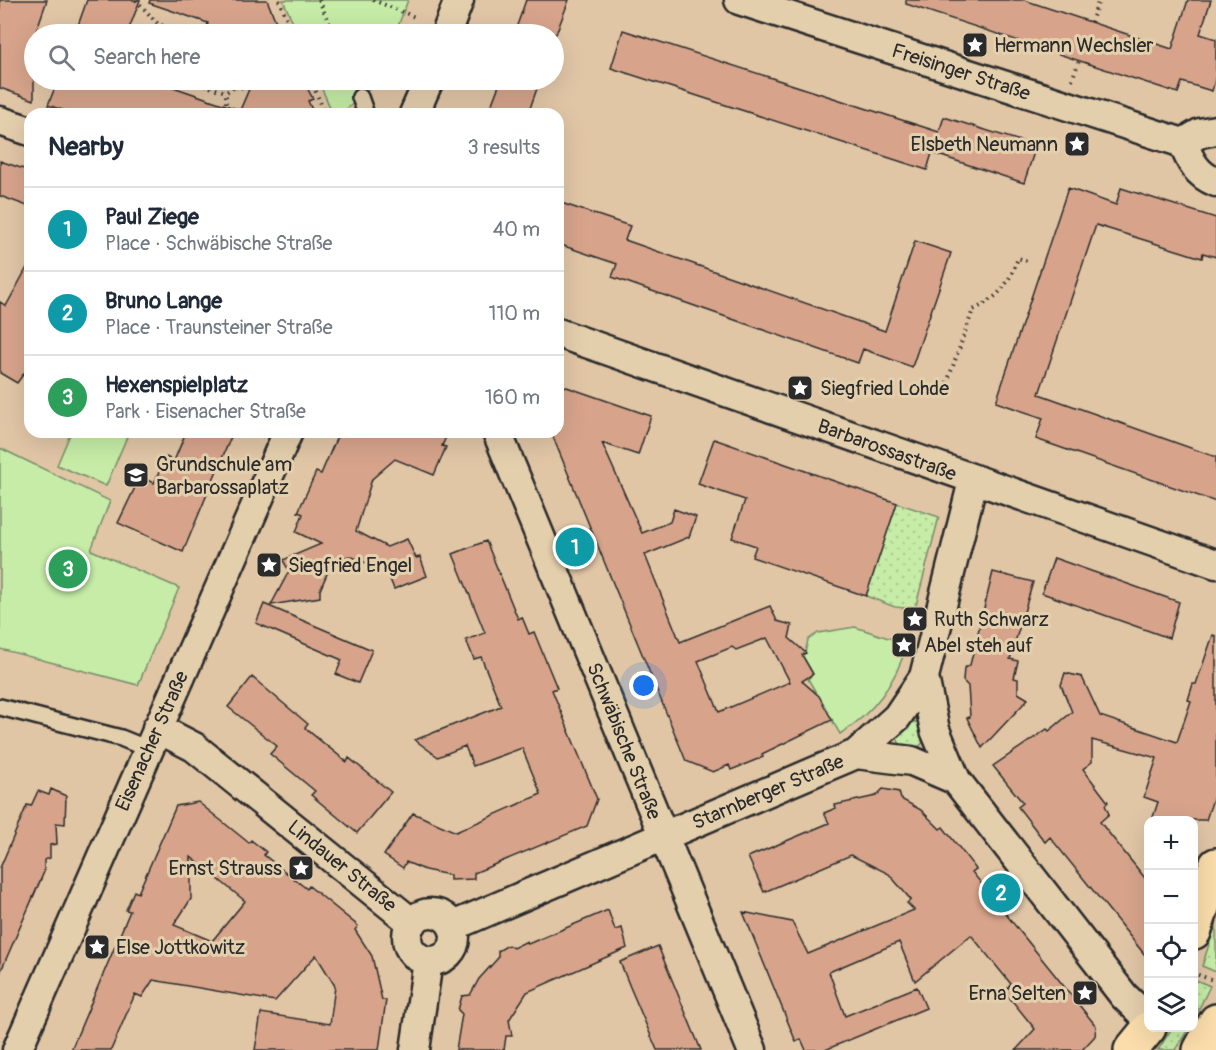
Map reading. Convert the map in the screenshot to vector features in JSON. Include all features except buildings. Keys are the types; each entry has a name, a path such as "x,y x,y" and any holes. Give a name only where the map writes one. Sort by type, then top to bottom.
{"main road":[{"path":"1197,924 1216,865"},
{"path":"1131,1050 1146,1032"}],"street":[{"path":"450,24 459,0"},
{"name":"Freisinger Straße","path":"739,0 1183,143"},
{"path":"417,108 425,90"},
{"path":"0,121 24,129"},
{"path":"1216,130 1200,134 1183,143 1191,163 1204,178 1216,182"},
{"name":"Barbarossastraße","path":"564,335 973,481 1216,564"},
{"name":"Eisenacher Straße","path":"17,1050 285,438"},
{"name":"Schwäbische Straße","path":"499,438 752,1050"},
{"path":"973,481 924,677 935,730 956,780 1124,996 1144,1014"},
{"name":"Starnberger Straße","path":"453,927 856,754 897,717 924,677"},
{"name":"Lindauer Straße","path":"153,739 194,747 411,922 407,943 415,956 428,961"},
{"path":"856,754 912,761 956,780"},
{"path":"411,922 417,916 433,913 448,920 453,927 455,941 448,954 435,961 428,961 415,1050"}],"lane":[{"path":"360,97 364,108"},
{"path":"0,707 121,738 153,739"}],"path":[{"path":"136,0 158,24"},
{"path":"279,0 289,24"},
{"path":"319,0 330,24"},
{"path":"373,0 415,17"},
{"path":"1091,22 1099,0"},
{"path":"1070,86 1079,61"},
{"path":"219,90 226,93"},
{"path":"226,93 230,90"},
{"path":"315,90 323,108"},
{"path":"226,93 226,108"},
{"path":"943,394 973,310 988,303 1009,284 1018,258 1030,262"},
{"path":"1198,975 1213,980"}],"green space":[{"path":"283,0 408,0 399,24 294,24"},
{"path":"322,90 369,90 348,108 330,108"},
{"path":"68,438 126,438 106,486 57,465"},
{"path":"0,448 110,501 91,550 179,588 138,685 0,649"},
{"path":"897,503 939,517 915,609 895,607 866,596"},
{"path":"855,627 907,644 897,671 874,706 840,734 808,679 813,674 802,655 805,653 808,640 818,633"},
{"path":"911,721 921,725 925,735 921,745 911,749 901,745 897,735 901,725"},
{"path":"1216,923 1216,972 1202,966"},
{"path":"1198,981 1210,986 1198,1011"},
{"path":"1169,1032 1186,1032 1175,1050 1158,1050"}],"place":[{"name":"Hermann Wechsler","path":"975,45"},
{"name":"Elsbeth Neumann","path":"1077,144"},
{"name":"Siegfried Lohde","path":"800,388"},
{"name":"Grundschule am Barbarossaplatz","path":"136,475"},
{"name":"Paul Ziege","path":"575,547"},
{"name":"Siegfried Engel","path":"269,565"},
{"name":"Hexenspielplatz","path":"68,569"},
{"name":"Ruth Schwarz","path":"915,619"},
{"name":"Abel steh auf","path":"904,645"},
{"name":"Ernst Strauss","path":"301,868"},
{"name":"Bruno Lange","path":"1001,893"},
{"name":"Else Jottkowitz","path":"97,947"},
{"name":"Erna Selten","path":"1085,993"}]}
